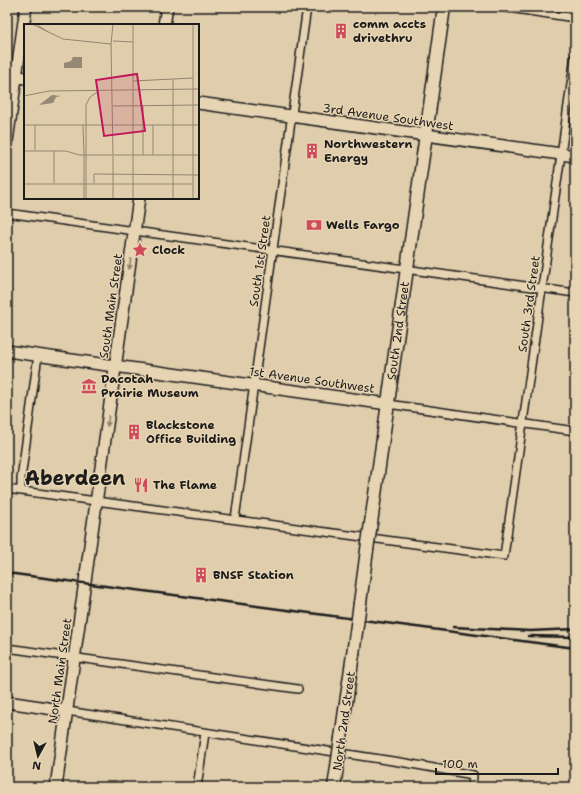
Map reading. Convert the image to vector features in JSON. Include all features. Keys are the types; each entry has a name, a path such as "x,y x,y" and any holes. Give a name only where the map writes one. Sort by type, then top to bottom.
{"main road":[{"name":"South 2nd Street","path":"353,654 444,7"},
{"name":"North 2nd Street","path":"334,787 353,654"}],"street":[{"path":"7,141 26,7"},
{"path":"164,24 167,7"},
{"name":"South 1st Street","path":"235,519 307,7"},
{"path":"501,7 575,18"},
{"name":"South 3rd Street","path":"235,519 504,556 575,56"},
{"name":"3rd Avenue Southwest","path":"199,103 575,156"},
{"name":"South Main Street","path":"85,583 139,199"},
{"path":"7,213 575,293"},
{"name":"1st Avenue Southwest","path":"7,351 575,431"},
{"path":"21,491 21,479 38,355"},
{"path":"7,489 235,519"},
{"name":"North Main Street","path":"56,787 85,583"},
{"path":"7,648 298,689"},
{"path":"7,702 406,763 473,775 472,787"},
{"path":"197,787 205,733"}],"railway":[{"path":"7,573 575,648"},
{"path":"453,627 530,631 575,629"},
{"path":"528,636 575,637"}],"place":[{"name":"comm accts drivethru","path":"341,31"},
{"name":"Northwestern Energy","path":"312,151"},
{"name":"Wells Fargo","path":"314,225"},
{"name":"Clock","path":"140,250"},
{"name":"Dacotah Prairie Museum","path":"89,386"},
{"name":"Blackstone Office Building","path":"134,432"},
{"name":"The Flame","path":"141,485"},
{"name":"BNSF Station","path":"201,575"}],"district":[{"name":"Aberdeen","path":"75,478"}]}
